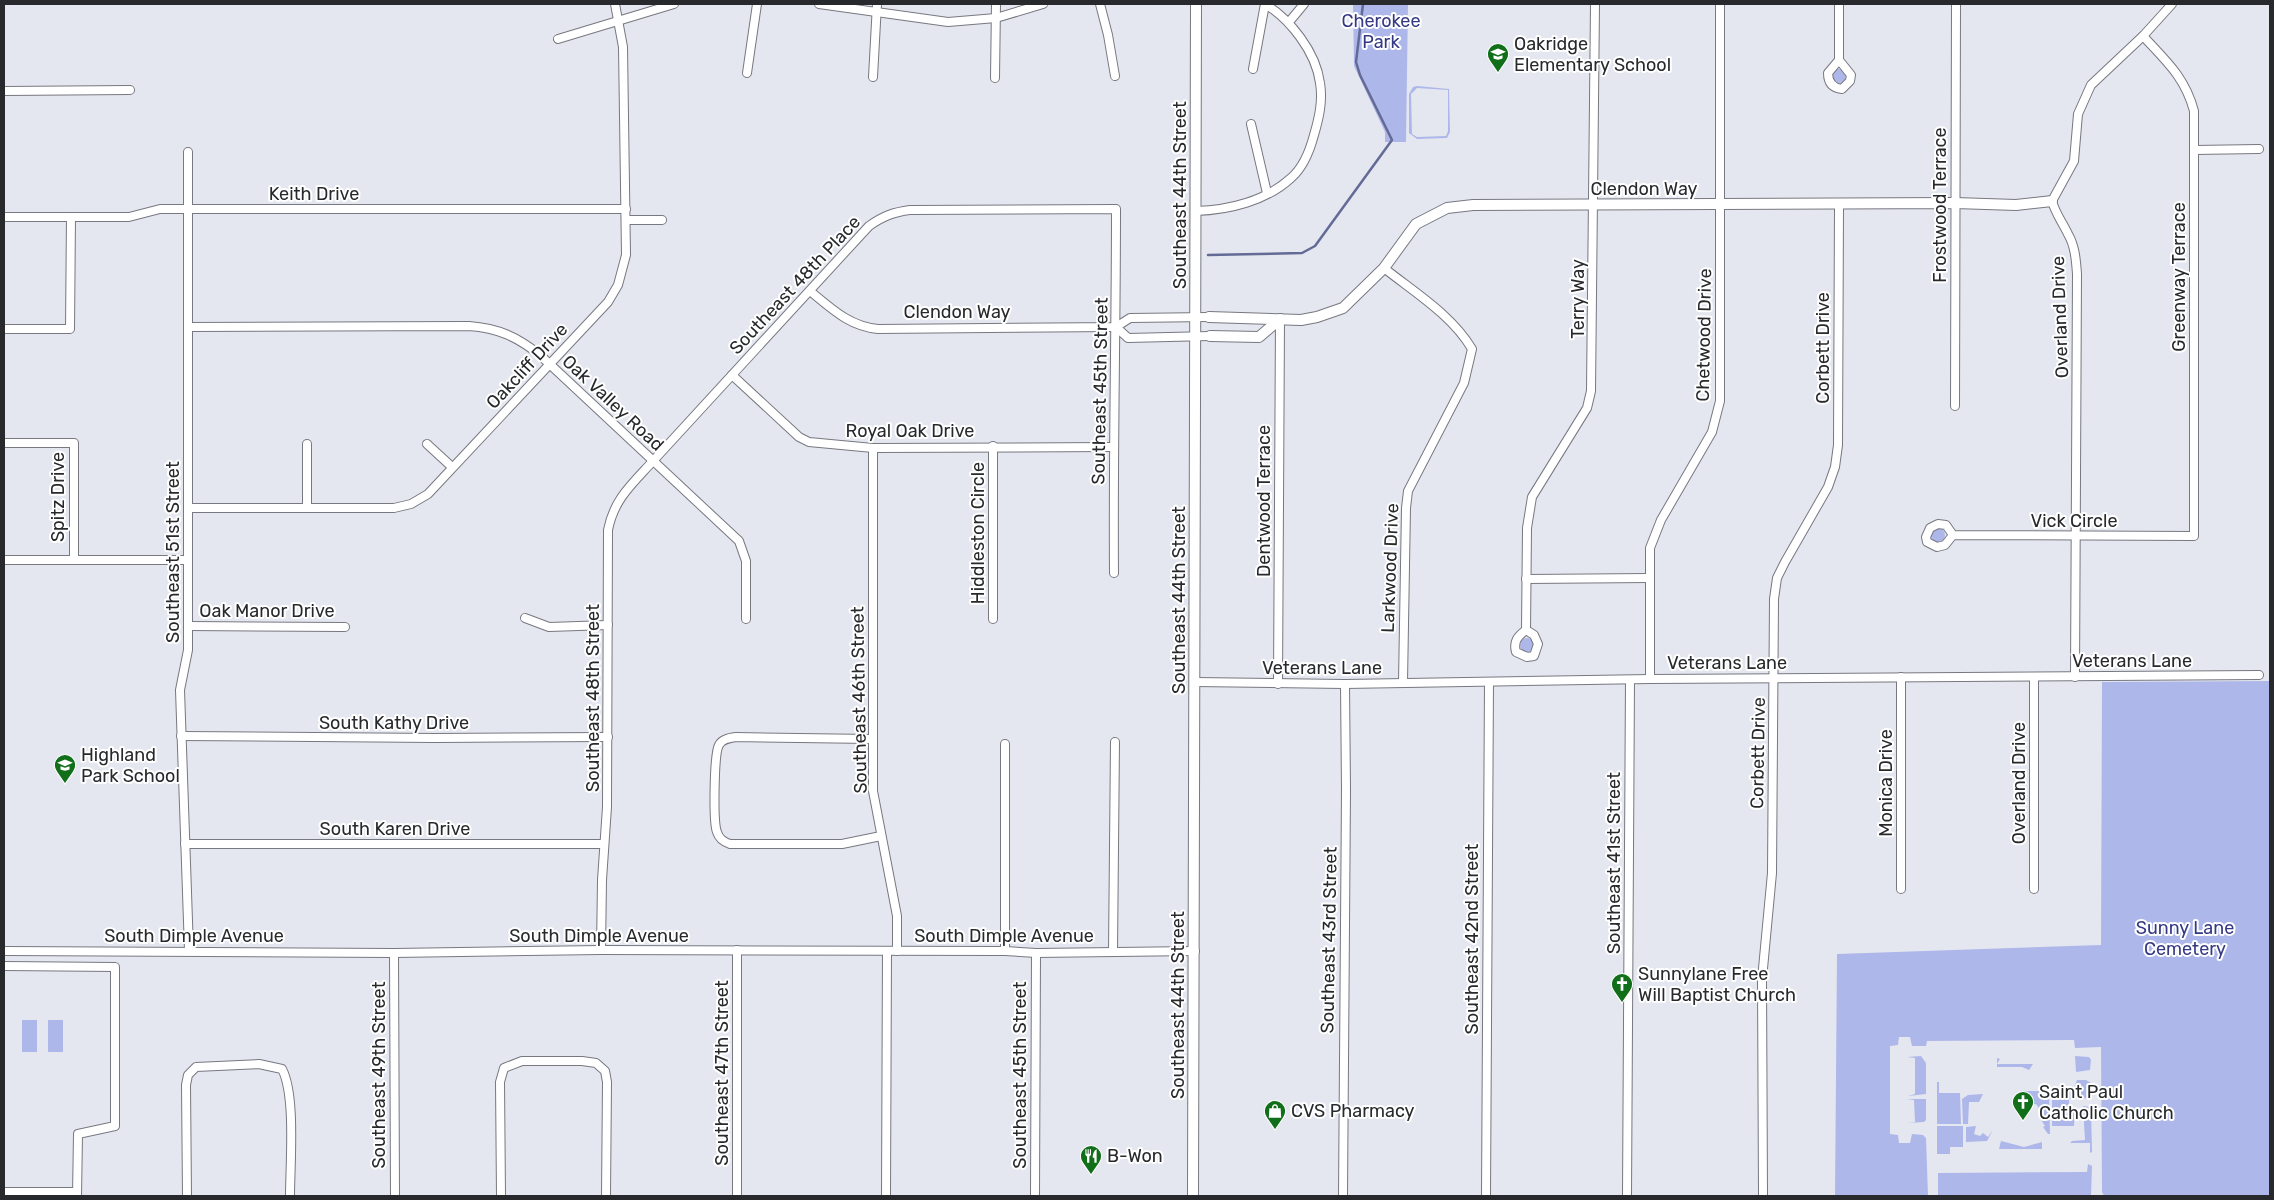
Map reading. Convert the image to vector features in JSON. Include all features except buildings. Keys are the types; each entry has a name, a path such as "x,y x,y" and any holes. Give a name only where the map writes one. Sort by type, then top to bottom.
{"main road":[{"name":"Southeast 44th Street","path":"1193,1196 1196,4"},
{"name":"Clendon Way","path":"1209,317 1301,320 1317,317 1343,308 1384,268 1416,224 1447,208 1472,205 1839,205 1955,203 2016,205 2052,201"},
{"path":"1238,318 1238,337"},
{"name":"Clendon Way","path":"1210,336 1259,337 1280,319"}],"street":[{"name":"Oakcliff Drive","path":"188,508 403,507 428,494 608,302 618,285 626,255 623,47 615,4"},
{"path":"558,39 619,19 674,4"},
{"path":"746,73 757,4"},
{"path":"819,4 948,22 996,18 1043,4"},
{"path":"873,78 878,4"},
{"path":"995,78 996,4"},
{"path":"1100,4 1108,35 1115,76"},
{"path":"1196,211 1240,205 1267,193 1291,178 1308,154 1320,114 1320,82 1309,53 1289,22 1265,4 1252,69"},
{"path":"1289,22 1304,4"},
{"name":"Terry Way","path":"1526,630 1527,528 1532,497 1587,408 1591,390 1595,4"},
{"name":"Chetwood Drive","path":"1650,679 1650,548 1661,520 1712,432 1718,415 1720,401 1720,4"},
{"path":"1839,4 1839,60"},
{"name":"Frostwood Terrace","path":"1955,406 1956,4"},
{"path":"2052,201 2074,161 2078,114 2082,101 2091,85 2143,36 2172,4"},
{"name":"Greenway Terrace","path":"2143,36 2180,76 2189,92 2194,111 2194,536"},
{"path":"4,91 130,90"},
{"path":"1251,124 1267,193"},
{"path":"2194,150 2259,148"},
{"name":"Southeast 51st Street","path":"188,152 188,650 180,690 189,950"},
{"name":"Overland Drive","path":"2052,201 2056,216 2069,234 2076,255 2077,536 2075,677"},
{"name":"Corbett Drive","path":"1763,1196 1762,979 1772,873 1774,600 1777,578 1828,487 1835,467 1838,445 1839,205"},
{"name":"Keith Drive","path":"4,217 129,217 160,209 626,209"},
{"name":"Southeast 48th Place","path":"653,460 869,226 894,212 1116,209"},
{"name":"Southeast 45th Street","path":"1114,573 1113,447 1116,209"},
{"path":"4,329 70,330 71,218"},
{"path":"626,220 662,220"},
{"name":"Larkwood Drive","path":"1384,268 1447,318 1472,349 1464,383 1408,491 1403,682"},
{"name":"Clendon Way","path":"810,291 846,320 863,327 1116,327 1130,318 1209,317"},
{"name":"Dentwood Terrace","path":"1278,684 1280,319"},
{"name":"Oak Valley Road","path":"188,327 480,327 500,331 515,337 549,364 739,541 746,561 746,619"},
{"name":"Clendon Way","path":"1116,327 1128,338 1210,336"},
{"name":"Royal Oak Drive","path":"732,375 799,437 809,442 873,448 1113,447"},
{"name":"Spitz Drive","path":"4,443 74,443 74,560"},
{"path":"307,444 307,508"},
{"path":"427,444 452,467"},
{"name":"Hiddleston Circle","path":"993,446 993,619"},
{"name":"Southeast 46th Street","path":"873,448 873,790 896,916 896,950"},
{"name":"Southeast 48th Street","path":"601,950 607,807 608,530 610,520 621,497 653,460"},
{"name":"Vick Circle","path":"1953,535 2194,536"},
{"path":"4,560 188,560"},
{"path":"1526,579 1649,578"},
{"path":"525,618 549,627 608,625"},
{"name":"Oak Manor Drive","path":"188,626 345,626"},
{"name":"Veterans Lane","path":"1195,682 1345,684 1650,679 2259,675"},
{"name":"Monica Drive","path":"1901,677 1901,889"},
{"name":"Overland Drive","path":"2034,677 2034,889"},
{"name":"Southeast 41st Street","path":"1627,1196 1630,680"},
{"name":"Southeast 42nd Street","path":"1486,1196 1489,682"},
{"name":"Southeast 43rd Street","path":"1344,1196 1345,684"},
{"name":"South Kathy Drive","path":"181,736 435,738 608,736"},
{"path":"872,739 736,737 724,740 719,743 716,755 715,825 720,839 730,844 842,844 881,836"},
{"path":"1113,952 1115,742"},
{"path":"1005,744 1005,951"},
{"name":"South Karen Drive","path":"185,844 604,844"},
{"name":"South Dimple Avenue","path":"4,951 189,950 394,953 601,950 896,950 1036,953 1195,951"},
{"name":"Southeast 47th Street","path":"737,950 737,1196"},
{"path":"886,1196 887,951"},
{"name":"Southeast 49th Street","path":"394,953 395,1196"},
{"name":"Southeast 45th Street","path":"1035,1196 1036,953"},
{"path":"4,966 115,967 115,1126 78,1134 77,1194 4,1192"},
{"path":"502,1196 500,1082 504,1068 510,1064 522,1061 582,1061 596,1063 605,1071 607,1082 606,1196"},
{"path":"187,1196 186,1085 188,1075 196,1067 259,1064 282,1069 288,1080 290,1097 290,1196"}],"green space":[{"name":"Cherokee Park","path":"1353,4 1408,4 1406,142 1385,142 1385,132 1354,66"},
{"path":"1839,69 1844,71 1846,76 1844,81 1839,83 1834,81 1832,76 1834,71"},
{"path":"1413,87 1449,89 1450,132 1447,138 1417,139 1409,133 1409,94","holes":["1417,88 1448,90 1448,131 1446,136 1417,137 1412,134 1411,94"]},
{"path":"1935,528 1941,528 1945,535 1941,542 1935,542 1931,538 1931,532"},
{"path":"1524,638 1530,638 1534,645 1530,652 1524,652 1520,648 1520,642"},
{"name":"Sunny Lane Cemetery","path":"2270,665 2270,1196 2104,1196 2102,1192 2101,1047 2075,1048 2074,1040 1927,1041 1926,1046 1912,1046 1910,1037 1899,1037 1898,1045 1890,1046 1890,1134 1898,1135 1899,1143 1910,1143 1912,1134 1923,1135 1926,1138 1928,1196 1835,1196 1837,954 2101,945 2102,682 2269,681"},
{"path":"22,1020 37,1020 37,1052 22,1052"},
{"path":"48,1020 63,1020 63,1052 48,1052"},
{"path":"1921,1056 1926,1063 1926,1094 1908,1096 1915,1094 1915,1058 1907,1057"},
{"path":"2075,1056 2089,1057 2091,1060 2090,1070 2076,1072"},
{"path":"1997,1064 2033,1064 2029,1070 2022,1067 1997,1067"},
{"path":"2077,1080 2086,1080 2091,1083 2091,1098 2069,1099 2069,1106 2075,1108 2074,1126 2052,1126 2052,1093 2073,1090"},
{"path":"1937,1082 1939,1082 1939,1093 1960,1093 1961,1124 1937,1124"},
{"path":"2022,1091 2049,1091 2050,1134 2043,1127 2045,1126 2040,1118 2043,1114 2036,1104 2029,1105 2030,1102 2014,1106"},
{"path":"1983,1094 1979,1102 1969,1102 1968,1124 1963,1124 1962,1099 1968,1095"},
{"path":"1907,1099 1926,1099 1926,1120 1924,1122 1907,1123 1915,1122 1914,1100"},
{"path":"2083,1106 2091,1107 2092,1152 2090,1153 2090,1143 2070,1143 2072,1141 2085,1140"},
{"path":"1937,1126 1963,1126 1963,1147 1950,1147 1950,1154 1937,1154"},
{"path":"1976,1126 1974,1134 1980,1136 1983,1133 1988,1137 1993,1130 1987,1141 1966,1142 1966,1127"},
{"path":"2001,1141 2024,1147 2042,1142 2042,1149 1999,1149"},
{"path":"2088,1164 2092,1166 2091,1196 1938,1196 1938,1173 2087,1172"}],"waterway":[{"path":"1208,255 1302,253 1315,246 1392,140 1360,75 1356,62 1363,4"}],"place":[{"name":"Oakridge Elementary School","path":"1498,73"},
{"name":"Highland Park School","path":"65,784"},
{"name":"Sunnylane Free Will Baptist Church","path":"1622,1003"},
{"name":"Saint Paul Catholic Church","path":"2023,1121"},
{"name":"CVS Pharmacy","path":"1275,1130"},
{"name":"B-Won","path":"1091,1175"}]}
